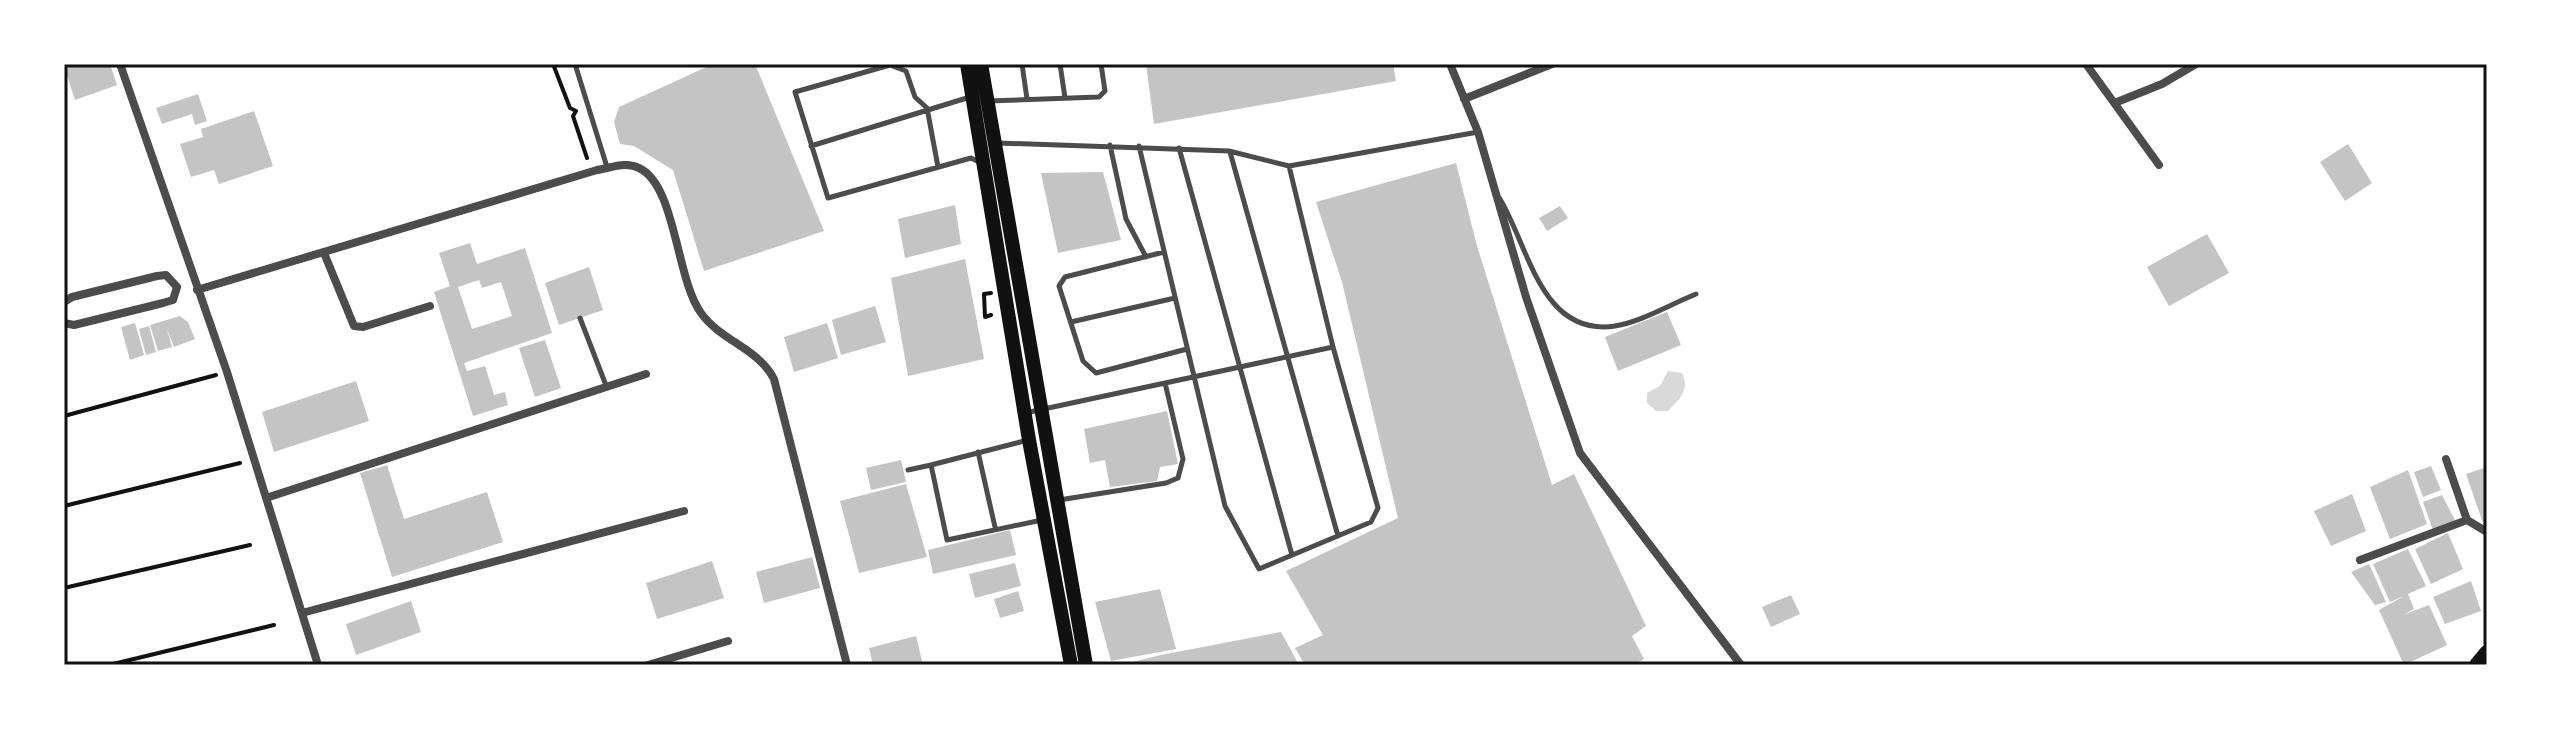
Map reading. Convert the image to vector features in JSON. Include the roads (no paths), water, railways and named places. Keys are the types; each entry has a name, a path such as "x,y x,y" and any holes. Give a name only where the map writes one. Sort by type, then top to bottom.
{"highway":[{"path":"2477,665 2487,653"}],"main road":[{"path":"967,64 982,96 997,143 1055,501 1086,665"},
{"path":"981,64 983,163 1029,440 1071,665"}],"street":[{"path":"120,64 227,372 318,665"},
{"path":"1450,64 1478,132 1526,297 1580,453 1741,665"},
{"path":"1464,99 1552,64"},
{"path":"2086,64 2117,102 2159,165"},
{"path":"2117,102 2162,84 2196,64"},
{"path":"177,287 195,286 324,253 591,172 623,164 638,167 660,187 700,312 766,365 774,379 847,665"},
{"path":"324,253 354,326 363,327 430,306"},
{"path":"64,302 72,297 157,276 166,275 177,287"},
{"path":"64,323 74,325 173,300 177,287"},
{"path":"266,498 646,374"},
{"path":"2446,459 2467,520 2487,532"},
{"path":"302,613 684,511"},
{"path":"2360,560 2467,520"},
{"path":"648,665 728,641"}],"lane":[{"path":"575,64 608,168"},
{"path":"1022,64 1027,99"},
{"path":"1060,64 1065,98"},
{"path":"811,146 927,108 982,96 1027,99 1103,94 1101,64"},
{"path":"938,167 927,108 915,97 906,71 890,65 795,92 828,198 971,158 983,163"},
{"path":"997,143 1179,147 1229,151 1289,166 1478,132"},
{"path":"1110,145 1126,219 1146,257"},
{"path":"1139,146 1225,506 1259,569 1371,522 1378,508 1333,347 1289,166"},
{"path":"1179,147 1292,555"},
{"path":"1229,151 1338,536"},
{"path":"1496,191 1514,222 1544,291 1552,305 1567,317 1599,327 1617,326 1696,294"},
{"path":"1164,252 1060,280 1083,361 1096,373 1187,349"},
{"path":"1071,322 1176,298"},
{"path":"580,318 607,388"},
{"path":"1025,413 1333,347"},
{"path":"1055,501 1166,483 1178,478 1183,459 1165,383"},
{"path":"908,470 1029,440"},
{"path":"978,452 995,527"},
{"path":"931,465 947,540 995,527 1044,520"}]}
